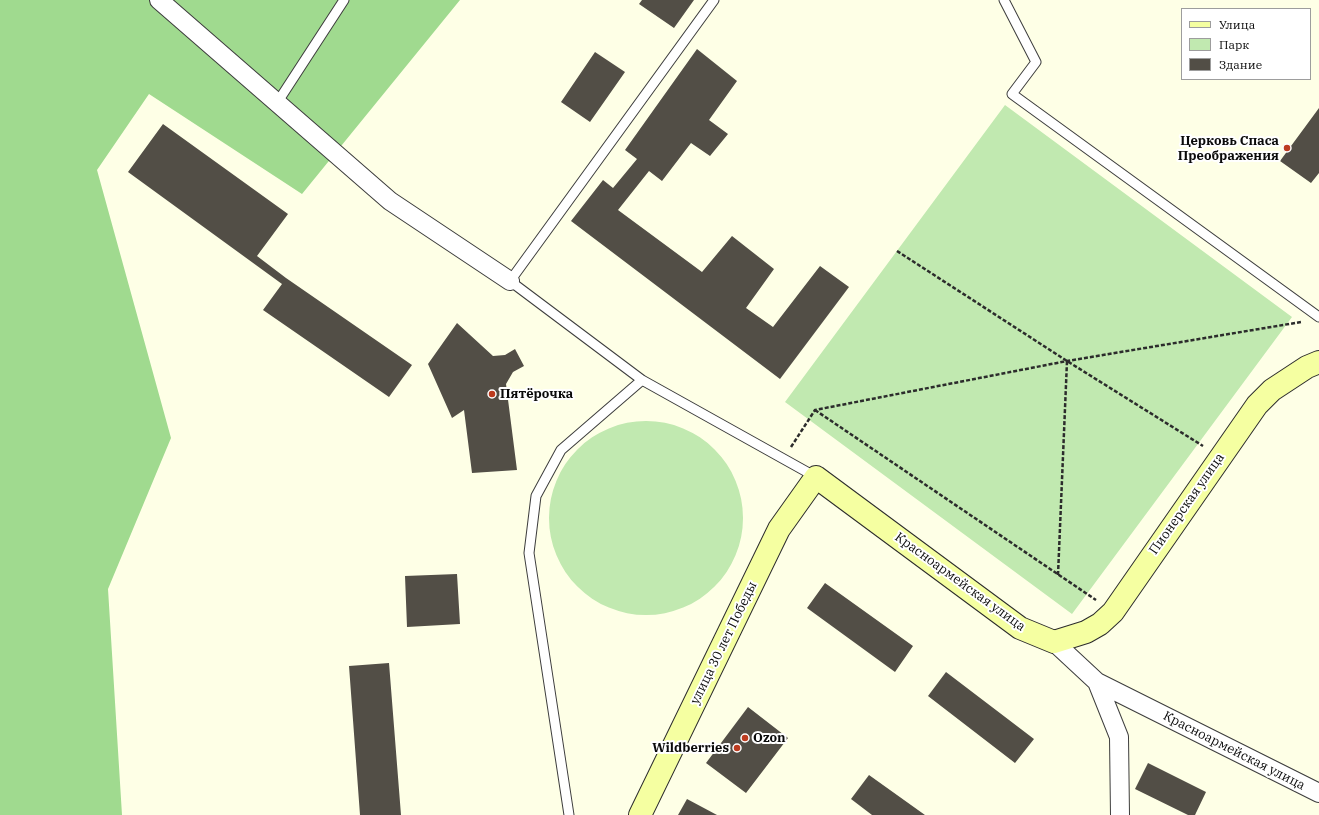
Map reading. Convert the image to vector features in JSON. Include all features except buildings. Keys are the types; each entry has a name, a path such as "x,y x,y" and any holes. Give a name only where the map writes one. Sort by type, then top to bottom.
{"main road":[{"name":"Пионерская улица","path":"1054,642 1086,632 1100,624 1113,612 1220,456 1257,405 1272,390 1307,367 1319,362"},
{"name":"Красноармейская улица","path":"816,477 1020,628 1054,642"},
{"name":"улица 30 лет Победы","path":"640,815 780,529 816,477"}],"street":[{"path":"159,0 390,201 510,281"},
{"name":"Красноармейская улица","path":"1054,642 1097,682 1319,793"},
{"path":"1097,682 1119,737 1120,815"}],"lane":[{"path":"277,103 344,0"},
{"path":"714,0 510,281 642,380 816,477"},
{"path":"1004,0 1036,62 1012,94 1319,317"},
{"path":"569,815 529,553 536,496 561,450 642,380"}],"path":[{"path":"897,251 1067,361 1220,456"},
{"path":"783,458 816,410 1067,361 1303,322"},
{"path":"1058,576 1067,361"},
{"path":"816,410 1113,612"}],"green space":[{"path":"0,0 460,0 302,194 149,94 97,170 171,438 108,589 122,815 0,815"},
{"path":"1005,105 1292,317 1072,614 785,402"},
{"path":"646,421 665,423 683,428 700,437 715,449 727,464 736,481 741,499 743,518 741,537 736,555 727,572 715,587 700,599 683,608 665,613 646,615 627,613 609,608 592,599 577,587 565,572 556,555 551,537 549,518 551,499 556,481 565,464 577,449 592,437 609,428 627,423"}],"place":[{"name":"Церковь Спаса Преображения","path":"1287,148"},
{"name":"Пятёрочка","path":"492,394"},
{"name":"Ozon","path":"745,738"},
{"name":"Wildberries","path":"737,748"}]}
